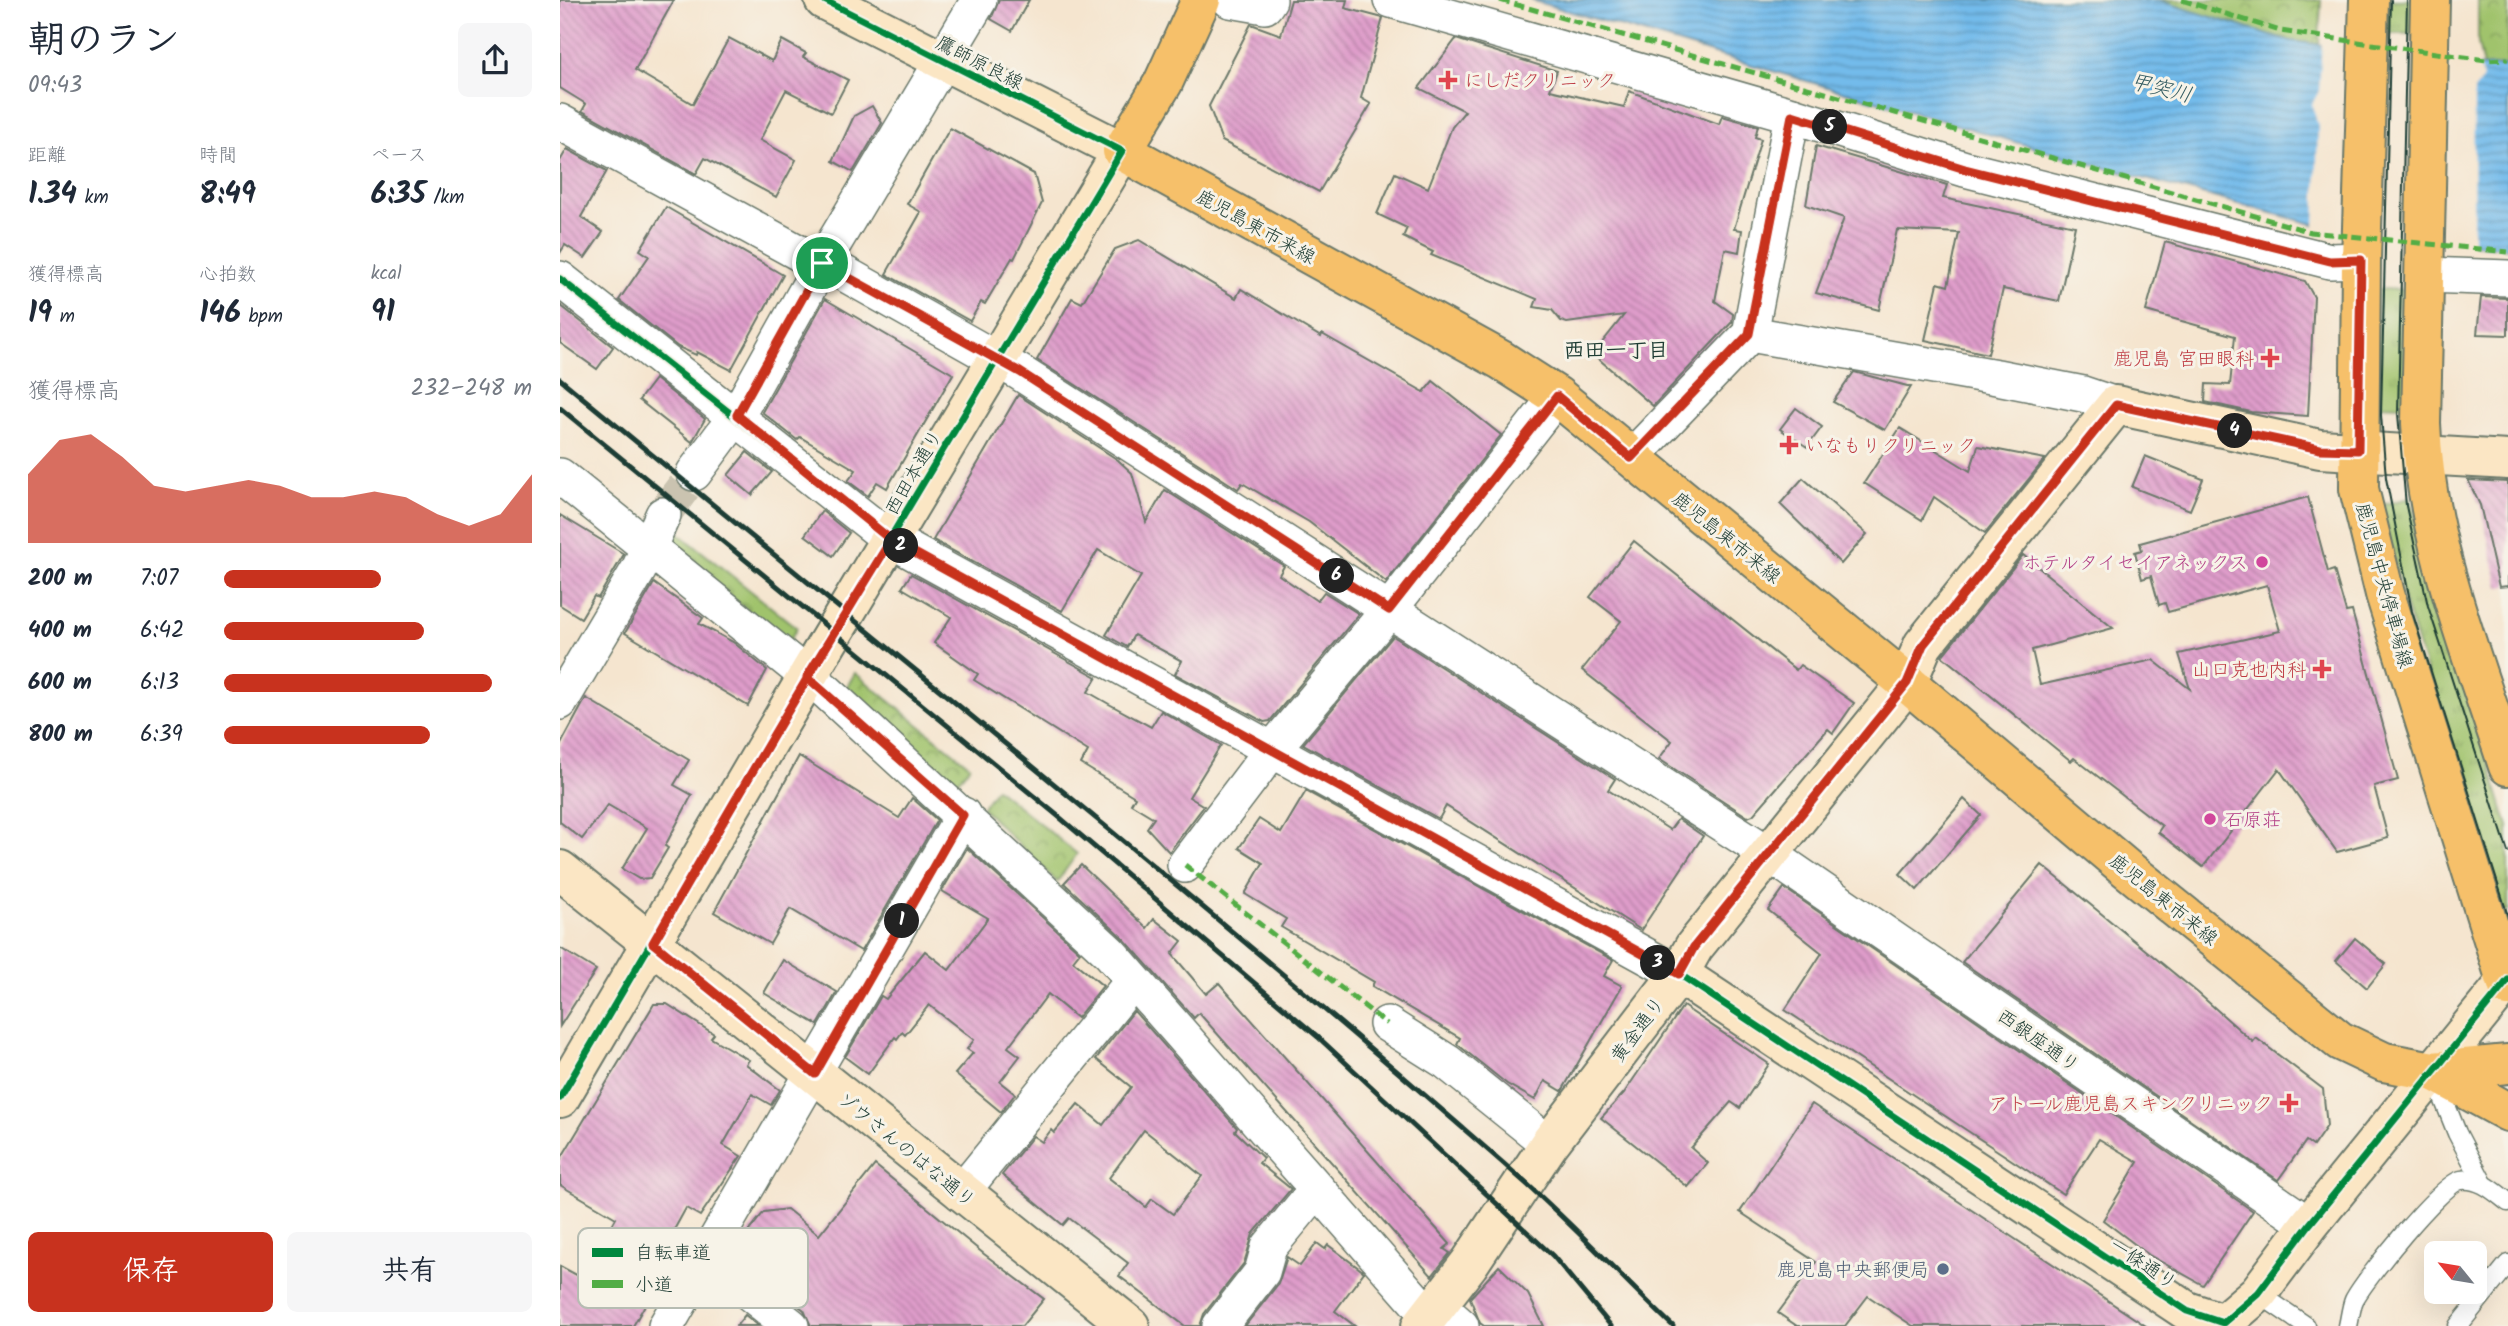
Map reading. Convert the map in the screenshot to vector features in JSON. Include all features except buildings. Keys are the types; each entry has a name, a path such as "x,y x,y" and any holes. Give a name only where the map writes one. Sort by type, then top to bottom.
{"main road":[{"path":"1122,151 1163,83 1201,0"},
{"name":"鹿児島中央停車場線","path":"2369,0 2361,260 2359,489 2375,561 2507,983"},
{"path":"2430,0 2422,455 2425,485 2441,552 2508,766"},
{"name":"鹿児島東市来線","path":"1122,151 1501,360 1557,396 1907,683 2127,869 2340,1041 2384,1062 2433,1071 2508,1064"},
{"name":"鹿児島東市来線","path":"2433,1071 2508,1112"}],"street":[{"name":"鷹師原良線","path":"824,0 1122,151"},
{"path":"694,473 737,415 822,263 979,0"},
{"path":"1230,0 1265,6 1269,0"},
{"path":"1391,0 1792,115 1965,169 2330,261 2361,260"},
{"path":"1631,458 1749,334 1792,115"},
{"name":"西銀座通り","path":"560,122 997,359 1769,854 2309,1225"},
{"name":"西田本通り","path":"560,1098 807,677 1122,151"},
{"path":"2426,265 2508,278"},
{"path":"560,279 737,415 891,540 1679,974"},
{"path":"1749,334 2083,394 2116,405 2320,449 2508,460"},
{"path":"1185,864 1272,750 1389,610 1557,396"},
{"name":"黄金通り","path":"1437,1318 1469,1264 1549,1144 1679,974 1694,947 1907,683 1923,645 2116,405"},
{"path":"560,476 807,677 963,815 1110,953 1317,1189 1437,1318"},
{"path":"560,702 648,547 663,515"},
{"path":"722,1228 815,1074 963,815"},
{"name":"ゾウさんのはな通り","path":"560,870 1130,1326"},
{"name":"一條通り","path":"1679,974 2187,1311 2223,1323 2258,1293 2309,1225 2507,983"},
{"path":"961,1193 1133,981"},
{"path":"1387,1024 1447,1062 1549,1144"},
{"path":"1220,1326 1262,1272 1269,1247 1317,1189"},
{"path":"666,1326 676,1308"},
{"path":"769,1308 791,1326"}],"lane":[{"path":"2433,1071 2457,1133 2483,1183 2508,1202"},
{"path":"2348,1326 2354,1300 2386,1255 2444,1190 2460,1180 2483,1183"},
{"path":"2458,1326 2508,1264"},
{"path":"2258,1293 2306,1326"}],"green space":[{"path":"2158,0 2321,0 2319,44 2284,40"},
{"path":"2384,0 2415,0 2413,34 2383,33"},
{"path":"2478,0 2508,0 2508,65 2483,67 2478,43"},
{"path":"2379,289 2410,290 2405,406 2374,405"},
{"path":"2410,498 2508,827 2508,911 2503,912 2405,604 2381,505"},
{"path":"676,531 797,628 788,643 673,550"},
{"path":"855,673 970,766 955,784 845,690"},
{"path":"996,788 1077,854 1057,882 982,808"}],"water":[{"name":"甲突川","path":"1531,0 2158,0 2284,40 2483,67 2508,65 2508,248 2324,227 2080,161"}],"pier":[{"path":"2322,42 2475,62 2479,66 2483,78 2474,91 2473,248 2315,229 2318,126 2312,104 2319,91"}],"tunnel":[{"path":"663,515 694,473"}],"tram line":[{"path":"2391,0 2381,415 2386,478 2412,611 2508,916"},
{"path":"2407,0 2398,414 2406,506 2428,606 2508,852"}],"railway":[{"path":"560,379 1283,974 1540,1196 1673,1326"},
{"path":"560,408 1058,816 1318,1037 1553,1256 1611,1326"}],"marked path":[{"path":"1500,0 2311,232 2508,252"},
{"path":"2182,0 2280,31 2486,60 2508,59"},
{"path":"1185,865 1387,1024"}],"cycle path":[{"path":"560,1098 807,677 1122,151 824,0"},
{"path":"560,279 891,540 1679,974 2187,1311 2223,1323 2258,1293 2309,1225 2508,980"}],"place":[{"name":"にしだクリニック","path":"1448,80"},
{"name":"鹿児島 宮田眼科","path":"2270,358"},
{"name":"いなもりクリニック","path":"1789,445"},
{"name":"ホテルタイセイアネックス","path":"2262,562"},
{"name":"山口克也内科","path":"2322,669"},
{"name":"石原荘","path":"2210,819"},
{"name":"アトール鹿児島スキンクリニック","path":"2289,1103"},
{"name":"鹿児島中央郵便局","path":"1943,1269"}],"district":[{"name":"西田一丁目","path":"1616,350"}],"route":[{"path":"822,263 737,415 891,540 807,677 963,815 815,1074 653,943 807,677 844,617 891,540 1679,974 1694,947 1907,683 1923,645 2116,405 2320,449 2358,450 2361,260 2330,261 1965,169 1792,115 1749,334 1631,458 1557,396 1389,610 1020,372 822,263"}]}
